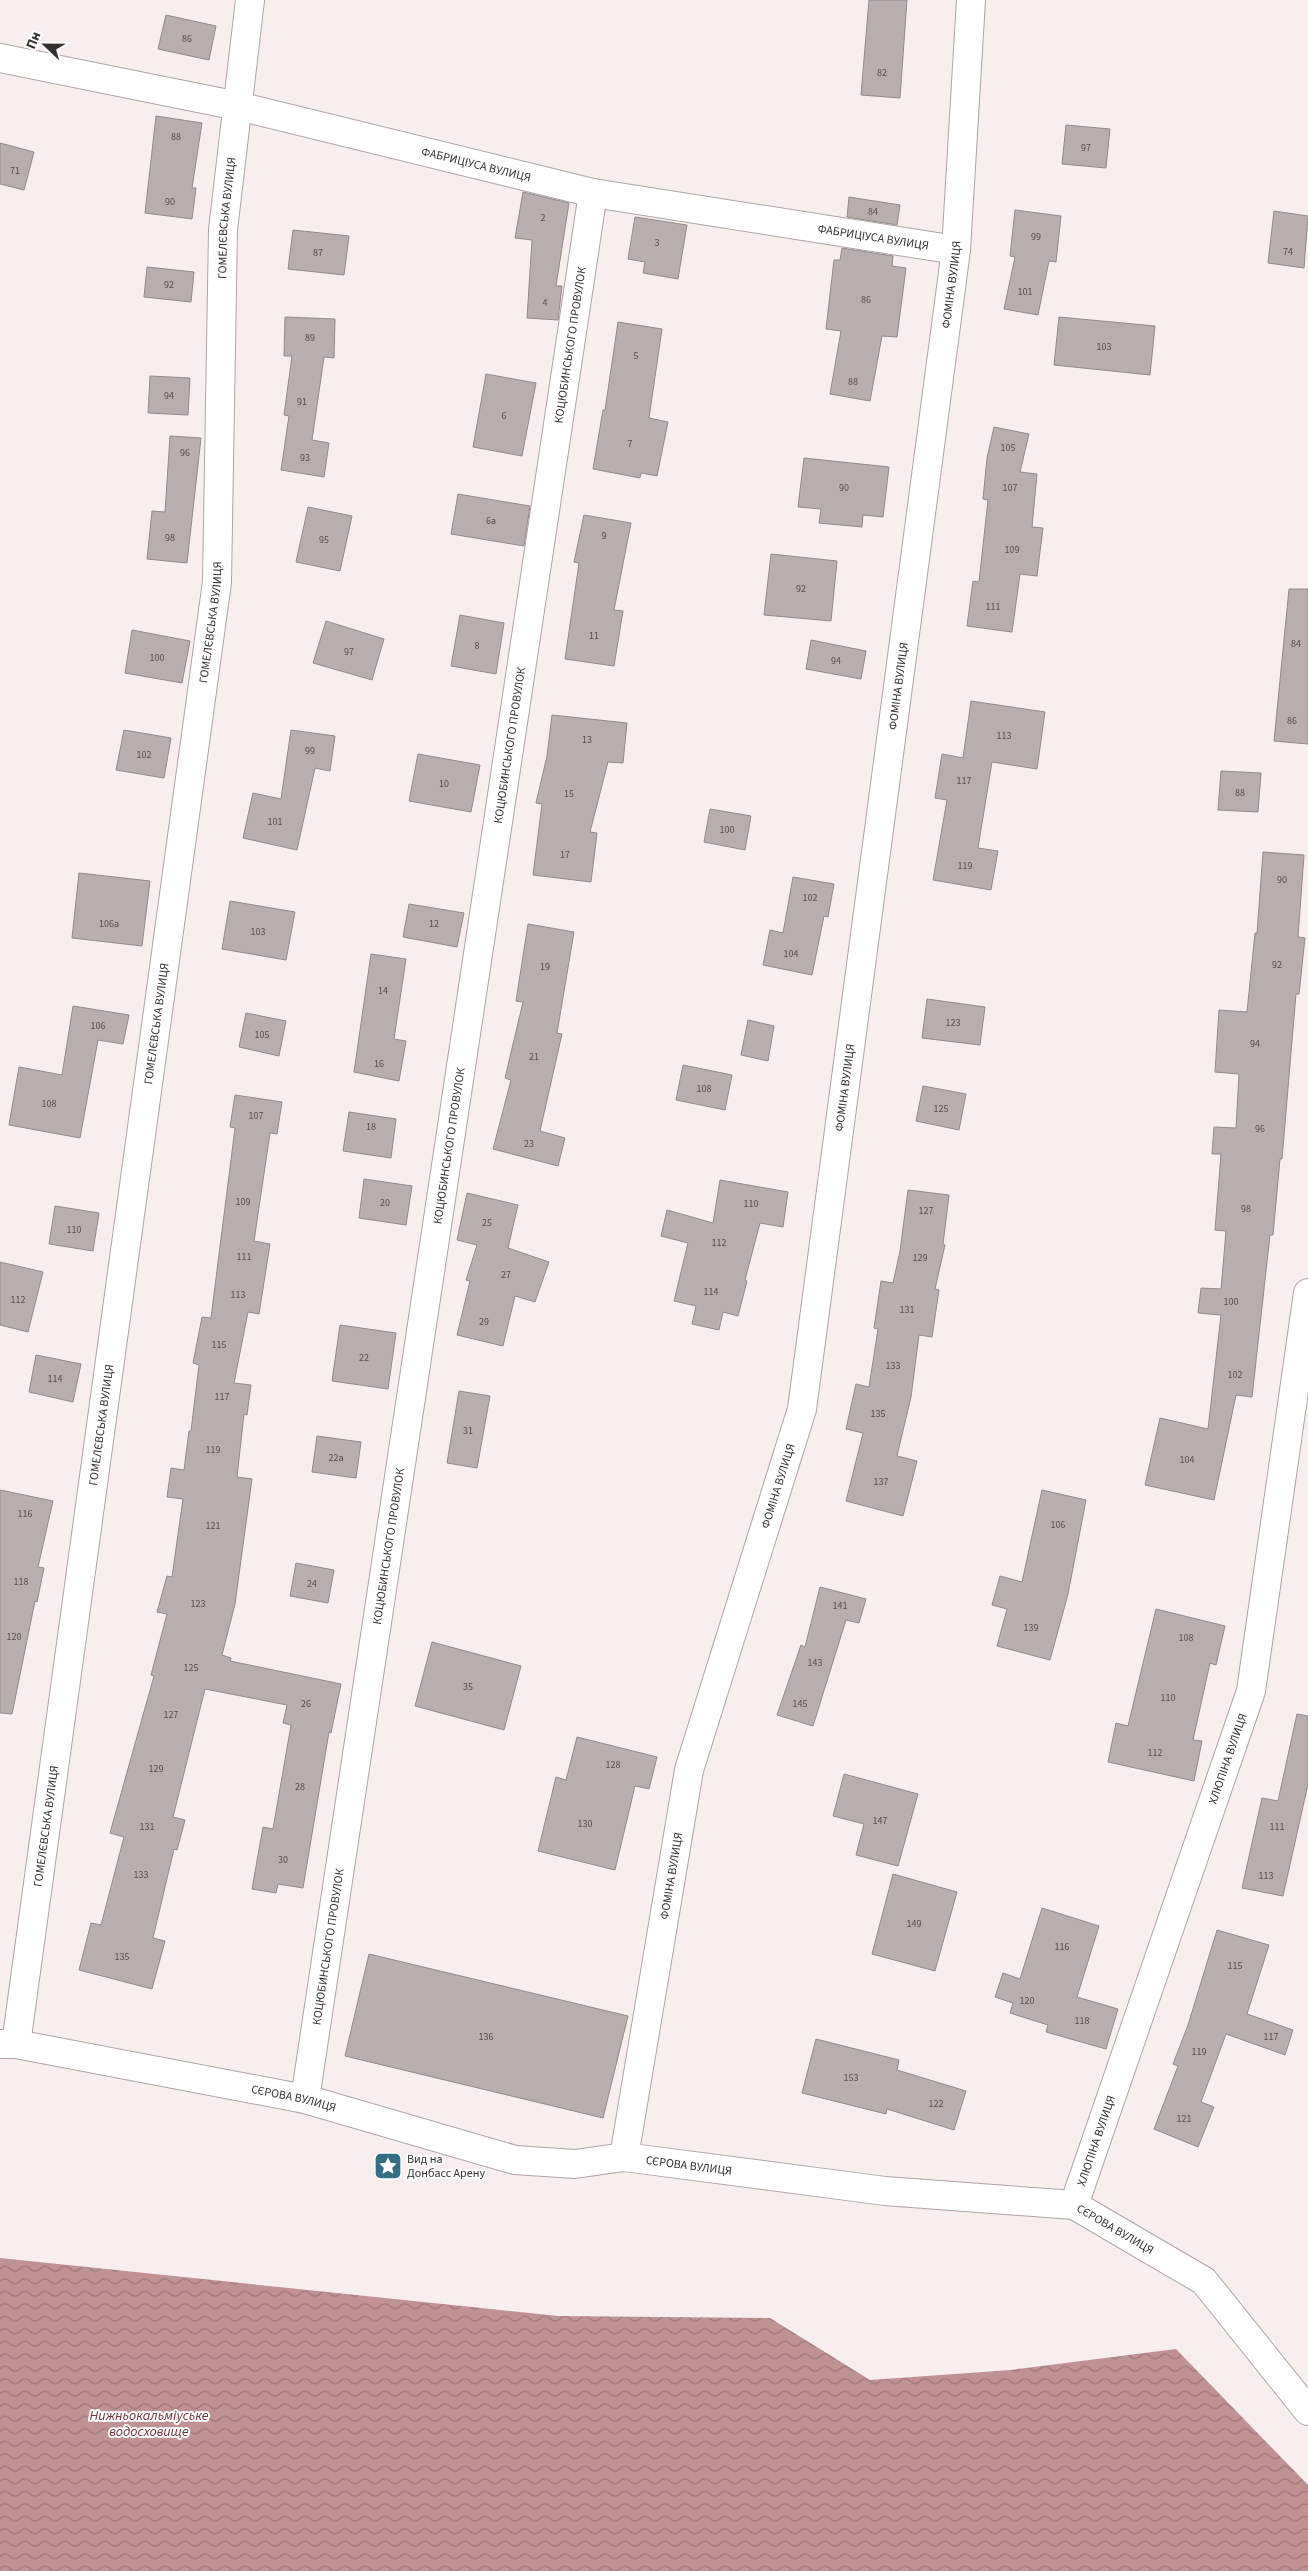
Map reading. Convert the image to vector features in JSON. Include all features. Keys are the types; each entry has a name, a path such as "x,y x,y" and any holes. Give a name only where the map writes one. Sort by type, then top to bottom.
{"street":[{"name":"ГОМЕЛЄВСЬКА ВУЛИЦЯ","path":"8,2044 217,582 223,230 250,0"},
{"name":"ФОМІНА ВУЛИЦЯ","path":"624,2157 689,1770 802,1409 956,250 971,0"},
{"name":"ФАБРИЦІУСА ВУЛИЦЯ","path":"0,58 238,106 593,194 956,250"},
{"name":"КОЦЮБИНСЬКОГО ПРОВУЛОК","path":"304,2098 593,194"},
{"name":"ХЛЮПІНА ВУЛИЦЯ","path":"1074,2205 1252,1691 1308,1293"},
{"name":"СЄРОВА ВУЛИЦЯ","path":"8,2044 304,2098 516,2160 576,2164 624,2157 885,2192 1074,2205 1204,2281 1308,2411"}],"water":[{"name":"Нижньокальміуське водосховище","path":"0,2258 558,2316 770,2318 870,2380 1011,2370 1176,2349 1308,2485 1308,2571 0,2571"}],"building":[{"path":"869,0 907,0 900,98 861,95"},
{"path":"166,15 216,26 209,60 158,49"},
{"path":"156,116 202,123 192,188 196,188 192,219 145,213"},
{"path":"1066,125 1110,129 1106,168 1062,164"},
{"path":"0,143 34,152 24,190 0,184"},
{"path":"523,192 569,203 556,286 562,286 558,320 527,318 532,240 515,238"},
{"path":"849,197 900,205 897,225 847,217"},
{"path":"1015,210 1061,216 1056,262 1049,261 1038,315 1004,309 1015,257 1010,256"},
{"path":"1274,211 1308,216 1304,268 1268,263"},
{"path":"635,217 687,225 678,279 643,273 645,262 628,259"},
{"path":"293,230 349,236 344,275 288,269"},
{"path":"842,248 893,256 892,266 906,268 897,337 882,336 870,401 830,394 841,331 826,329 834,260 840,260"},
{"path":"147,267 194,272 191,302 144,297"},
{"path":"285,317 335,319 334,358 324,357 312,440 329,443 324,477 281,470 289,416 284,415 292,356 284,356"},
{"path":"1059,317 1155,326 1150,375 1054,365"},
{"path":"618,322 662,329 649,418 668,422 657,476 641,473 640,478 593,469 603,410 605,410"},
{"path":"486,374 536,383 522,456 473,447"},
{"path":"150,376 190,378 188,415 148,413"},
{"path":"994,427 1029,434 1020,472 1037,474 1032,527 1043,528 1037,576 1020,574 1012,632 967,626 973,581 979,582 988,500 983,499 987,458"},
{"path":"170,436 201,438 187,563 147,559 152,511 165,512"},
{"path":"804,458 889,467 883,517 863,515 862,527 819,523 821,509 798,507"},
{"path":"458,494 530,506 524,546 451,534"},
{"path":"308,507 352,516 340,571 296,562"},
{"path":"584,515 631,523 614,610 623,611 614,666 565,659 579,563 574,562"},
{"path":"771,554 837,561 831,621 764,615"},
{"path":"1289,589 1308,589 1308,744 1274,741"},
{"path":"460,615 504,623 496,674 451,666"},
{"path":"326,621 384,639 372,680 313,663"},
{"path":"132,630 190,641 182,683 125,673"},
{"path":"811,640 866,651 861,679 806,669"},
{"path":"971,701 1045,712 1037,769 992,762 978,848 998,851 991,890 933,880 947,800 935,798 942,754 963,758"},
{"path":"552,715 627,723 623,763 608,762 590,832 597,833 591,882 533,875 542,804 536,803 547,756"},
{"path":"124,730 171,738 164,778 116,770"},
{"path":"291,730 335,736 330,771 315,768 297,850 243,838 253,793 281,799"},
{"path":"418,754 480,765 471,812 409,801"},
{"path":"1221,771 1261,773 1258,812 1218,810"},
{"path":"710,809 751,816 745,850 704,842"},
{"path":"1263,852 1304,855 1298,937 1305,938 1299,994 1296,994 1282,1159 1280,1159 1273,1235 1270,1235 1252,1397 1236,1395 1214,1500 1145,1485 1160,1418 1208,1429 1221,1315 1198,1313 1201,1288 1221,1289 1226,1231 1215,1230 1221,1154 1212,1154 1214,1127 1236,1128 1239,1074 1215,1072 1219,1010 1247,1012 1255,933 1257,933"},
{"path":"79,873 150,881 142,946 72,938"},
{"path":"793,877 834,884 828,917 824,916 812,975 763,965 770,930 783,933"},
{"path":"230,901 295,912 286,960 222,949"},
{"path":"409,904 464,913 457,947 403,937"},
{"path":"528,924 574,932 557,1033 562,1034 540,1131 565,1138 558,1166 493,1149 511,1080 505,1078 523,1002 516,1001"},
{"path":"371,954 406,959 394,1039 406,1041 399,1081 354,1072"},
{"path":"927,999 985,1007 980,1045 922,1038"},
{"path":"73,1006 129,1015 123,1044 98,1040 80,1138 9,1125 19,1067 62,1075"},
{"path":"246,1013 286,1021 279,1056 239,1047"},
{"path":"748,1020 774,1026 768,1061 741,1055"},
{"path":"683,1065 732,1075 725,1110 676,1100"},
{"path":"923,1086 966,1094 959,1130 916,1121"},
{"path":"235,1095 282,1102 277,1134 270,1133 254,1241 270,1244 259,1314 248,1312 234,1383 251,1385 247,1415 244,1414 237,1477 252,1479 235,1604 222,1655 231,1658 230,1661 341,1684 331,1733 329,1732 303,1888 278,1884 276,1893 252,1889 263,1827 273,1829 291,1725 283,1723 287,1705 205,1689 173,1817 185,1820 177,1850 174,1849 153,1938 165,1941 152,1989 79,1970 91,1923 101,1925 124,1837 110,1833 154,1676 151,1675 167,1614 157,1612 167,1576 172,1577 183,1499 167,1497 171,1468 184,1470 199,1365 193,1363 202,1317 211,1318 235,1128 230,1127"},
{"path":"349,1112 396,1119 391,1158 343,1151"},
{"path":"364,1179 412,1186 406,1225 359,1218"},
{"path":"720,1180 788,1192 783,1227 760,1223 738,1316 723,1312 719,1330 692,1324 696,1306 674,1301 688,1243 661,1236 667,1210 713,1223"},
{"path":"908,1190 949,1195 943,1244 945,1245 935,1289 939,1290 932,1337 919,1335 911,1397 897,1456 917,1461 903,1516 846,1501 863,1433 846,1429 856,1384 869,1387 878,1329 874,1328 881,1281 893,1283 900,1251"},
{"path":"467,1193 518,1205 508,1248 549,1262 535,1302 515,1296 503,1346 457,1335 470,1281 466,1280 477,1245 457,1240"},
{"path":"55,1206 99,1213 93,1251 49,1244"},
{"path":"0,1262 43,1272 28,1332 0,1325"},
{"path":"340,1325 396,1333 388,1389 332,1381"},
{"path":"36,1355 81,1364 73,1402 29,1392"},
{"path":"459,1391 490,1396 477,1468 447,1463"},
{"path":"317,1436 361,1442 356,1478 312,1472"},
{"path":"0,1490 53,1501 38,1567 44,1568 37,1602 35,1601 12,1714 0,1713"},
{"path":"1042,1490 1086,1500 1068,1594 1050,1660 997,1646 1007,1609 992,1605 1000,1576 1022,1582"},
{"path":"296,1563 334,1570 328,1603 290,1596"},
{"path":"820,1587 866,1599 859,1623 846,1620 813,1726 777,1715 801,1645 805,1647"},
{"path":"1156,1609 1225,1626 1216,1665 1210,1663 1193,1740 1202,1741 1194,1781 1108,1762 1116,1723 1128,1726"},
{"path":"432,1642 521,1666 504,1730 415,1706"},
{"path":"1297,1714 1308,1716 1308,1784 1283,1896 1242,1888 1262,1798 1278,1801"},
{"path":"577,1737 657,1757 649,1789 635,1786 615,1870 538,1851 556,1777 566,1780"},
{"path":"844,1774 918,1794 898,1866 856,1855 864,1824 833,1816"},
{"path":"893,1874 957,1892 935,1971 872,1954"},
{"path":"1042,1908 1099,1926 1077,1997 1118,2009 1106,2049 1046,2032 1048,2025 1010,2013 1013,2003 995,1997 1003,1973 1020,1979"},
{"path":"1217,1930 1269,1945 1247,2014 1293,2030 1285,2055 1226,2034 1201,2102 1214,2107 1198,2147 1154,2129 1178,2066 1173,2064 1188,2025"},
{"path":"369,1954 628,2016 603,2118 345,2056"},
{"path":"816,2039 899,2060 897,2070 966,2091 954,2130 887,2109 886,2114 802,2093"}],"place":[{"name":"Вид на Донбасс Арену","path":"388,2166"}]}
